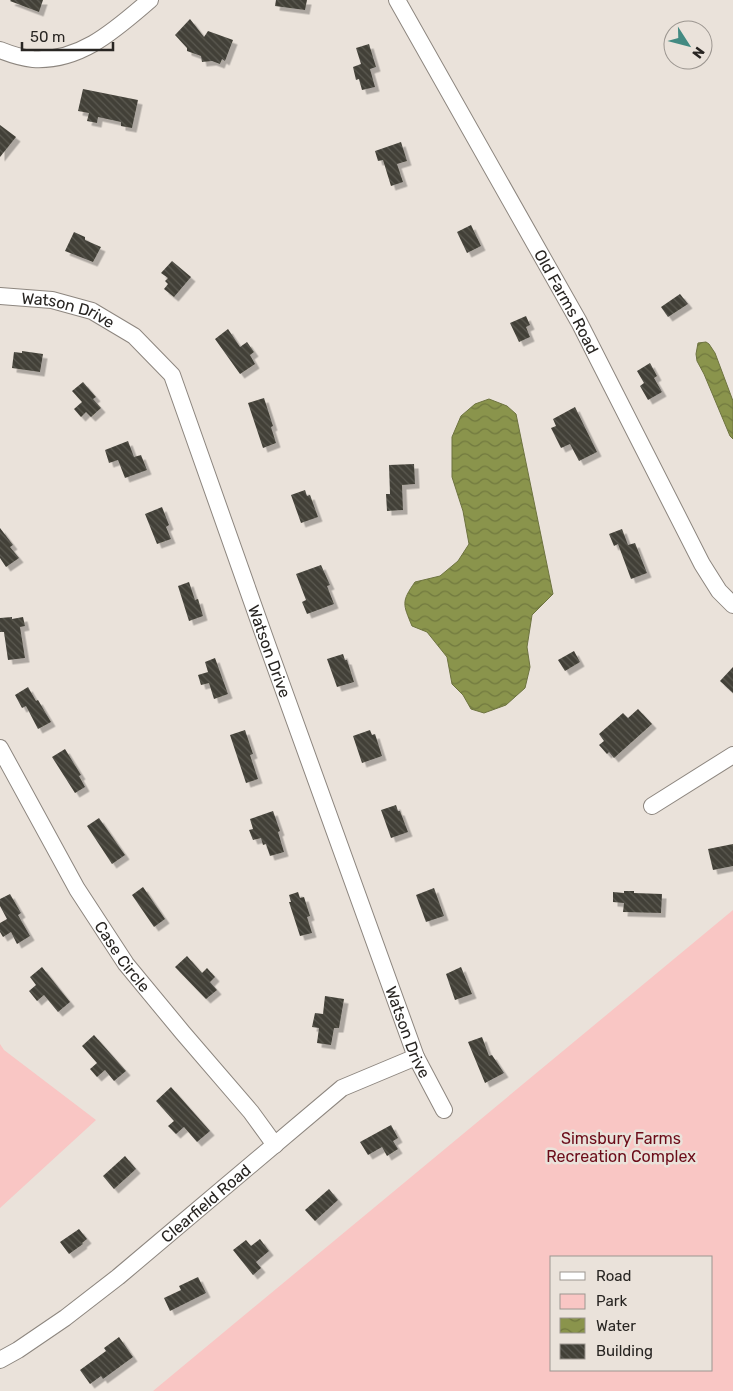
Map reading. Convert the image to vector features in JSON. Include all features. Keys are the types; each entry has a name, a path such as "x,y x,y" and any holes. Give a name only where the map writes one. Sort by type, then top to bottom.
{"street":[{"path":"0,50 32,59 57,58 76,52 103,38 150,0"},
{"name":"Old Farms Road","path":"396,0 579,322 702,564 719,590 733,605"},
{"name":"Watson Drive","path":"0,296 52,300 92,311 134,336 172,375 416,1057 444,1110"},
{"name":"Case Circle","path":"0,748 77,889 126,964 182,1033 251,1112 275,1144"},
{"path":"652,806 733,755"},
{"name":"Clearfield Road","path":"0,1360 65,1318 118,1277 342,1088 416,1057"}],"green space":[{"name":"Simsbury Farms Recreation Complex","path":"733,910 733,1391 153,1391"},
{"path":"0,1044 4,1050 96,1120 0,1208"}],"water":[{"path":"706,342 715,353 733,401 733,439 697,361 698,343"},
{"path":"489,399 507,406 516,414 553,594 532,615 527,647 530,667 525,688 506,705 484,713 471,709 463,695 452,684 447,657 427,632 412,626 405,603 407,594 415,582 440,576 458,561 469,544 463,511 452,477 452,437 461,416 475,404"}],"building":[{"path":"11,0 43,0 39,12"},
{"path":"276,0 307,0 305,10 275,6"},
{"path":"190,19 204,37 208,31 233,40 225,61 222,59 220,64 212,61 202,62 201,56 187,51 187,48 175,35"},
{"path":"369,44 376,67 370,69 375,87 362,90 359,79 356,80 353,67 361,64 356,48"},
{"path":"83,89 138,100 132,128 121,126 121,122 98,117 97,123 87,121 89,113 78,111"},
{"path":"0,125 16,137 0,157"},
{"path":"401,142 407,161 397,164 403,182 391,186 383,160 378,161 375,151"},
{"path":"471,225 481,246 467,253 457,232"},
{"path":"74,232 85,237 85,240 101,247 93,262 65,251"},
{"path":"172,261 191,277 174,297 164,289 168,284 165,281 168,278 161,273"},
{"path":"680,294 688,304 668,317 661,307"},
{"path":"526,316 530,325 526,327 530,337 519,342 510,323"},
{"path":"228,329 240,347 247,342 254,352 250,355 255,364 240,374 215,339"},
{"path":"22,351 43,354 40,372 12,368 14,352 22,353"},
{"path":"650,363 657,376 654,378 662,392 648,400 640,386 644,383 637,371"},
{"path":"83,382 96,397 93,399 101,408 91,417 86,412 81,417 74,409 82,402 72,391"},
{"path":"264,398 276,443 263,448 248,403"},
{"path":"575,407 597,452 579,461 570,444 561,448 551,428 556,426 553,419"},
{"path":"128,441 134,457 141,455 147,470 125,478 118,460 109,463 105,450"},
{"path":"414,464 415,484 402,485 403,510 387,511 386,494 390,494 389,465"},
{"path":"305,490 307,496 310,495 318,517 301,523 291,495"},
{"path":"162,507 169,525 166,527 171,539 157,544 145,514"},
{"path":"0,528 13,545 10,547 19,558 6,567 0,558"},
{"path":"622,529 628,545 635,543 647,573 631,579 618,544 614,546 609,534"},
{"path":"321,565 330,585 327,586 334,604 307,614 302,602 306,600 296,574"},
{"path":"189,582 195,600 198,599 203,616 189,621 178,586"},
{"path":"12,617 12,619 23,617 25,626 20,627 25,658 8,660 4,632 0,632 0,618"},
{"path":"574,651 580,662 565,671 558,660"},
{"path":"343,654 345,660 347,660 354,682 337,687 327,659"},
{"path":"215,658 228,694 214,699 209,683 201,685 198,675 208,672 205,662"},
{"path":"733,667 733,693 720,681"},
{"path":"28,687 51,722 38,729 26,706 22,708 15,695"},
{"path":"638,709 652,724 614,758 609,752 607,754 599,745 604,741 599,734 623,713 628,718"},
{"path":"245,730 253,754 250,755 258,779 246,783 230,735"},
{"path":"370,730 372,735 375,734 382,756 362,763 353,736"},
{"path":"65,749 81,775 79,776 85,787 75,793 52,757"},
{"path":"396,805 408,832 391,838 381,810"},
{"path":"273,811 280,831 278,832 284,852 270,856 266,844 263,845 261,838 253,840 249,830 253,829 250,819"},
{"path":"99,818 125,855 112,864 87,826"},
{"path":"733,844 733,866 713,870 708,849"},
{"path":"143,887 165,919 154,927 132,895"},
{"path":"434,888 444,916 426,922 416,895"},
{"path":"624,891 662,894 661,913 623,912 624,903 613,902 613,892 624,893"},
{"path":"298,892 300,898 304,897 310,916 307,917 312,933 300,936 289,902 291,902 289,895"},
{"path":"10,894 21,913 18,915 30,936 17,944 11,932 3,937 0,932 0,923 7,919 0,906 0,899"},
{"path":"187,956 202,973 207,968 215,977 210,982 217,990 206,999 175,967"},
{"path":"42,967 70,1002 58,1012 44,995 37,1001 29,991 36,985 30,977"},
{"path":"461,967 472,994 455,1000 446,974"},
{"path":"325,996 344,999 339,1028 334,1028 331,1045 317,1043 319,1028 312,1027 315,1013 323,1014"},
{"path":"94,1035 126,1071 114,1081 105,1070 97,1077 90,1069 97,1063 82,1046"},
{"path":"482,1037 489,1056 492,1055 504,1073 485,1083 468,1042"},
{"path":"171,1087 210,1131 197,1142 184,1127 176,1134 168,1126 174,1121 156,1101"},
{"path":"391,1125 398,1138 393,1141 398,1149 387,1156 382,1147 368,1155 360,1142"},
{"path":"125,1156 136,1169 114,1189 103,1176"},
{"path":"329,1189 338,1200 315,1221 305,1210"},
{"path":"79,1229 87,1239 69,1254 60,1242"},
{"path":"260,1239 269,1251 256,1262 261,1268 253,1275 233,1250 246,1240 251,1246"},
{"path":"198,1277 206,1293 170,1311 164,1298 181,1290 179,1286"},
{"path":"119,1337 133,1357 103,1379 101,1376 90,1384 80,1370 106,1351 104,1348"}]}
